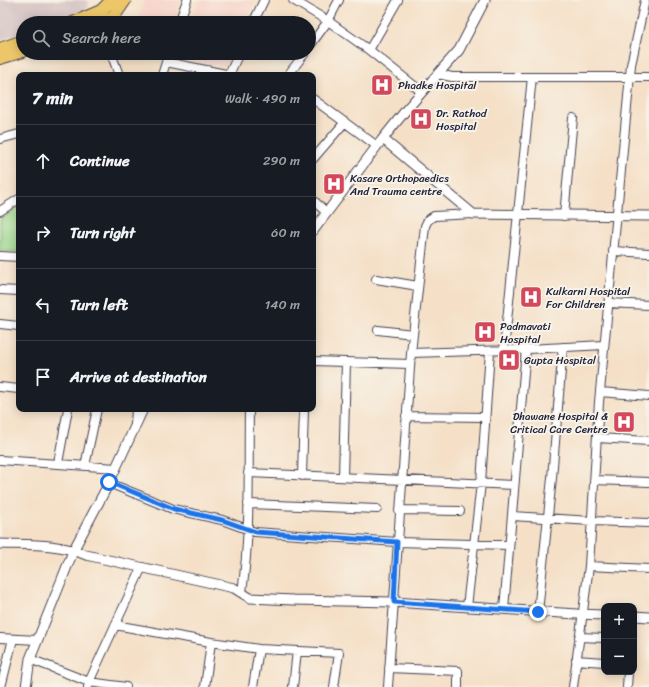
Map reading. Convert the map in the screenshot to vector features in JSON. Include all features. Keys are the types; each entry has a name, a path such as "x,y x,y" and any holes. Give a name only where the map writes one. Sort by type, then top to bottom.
{"main road":[{"path":"102,16 112,0"},
{"path":"114,16 125,0"},
{"path":"0,49 16,43"},
{"path":"0,58 16,53"}],"street":[{"path":"182,16 188,0"},
{"path":"256,16 264,0"},
{"path":"293,0 328,21 369,50 422,92"},
{"path":"316,37 328,21 339,0"},
{"path":"369,50 398,0"},
{"path":"316,227 376,146 459,50 485,0"},
{"path":"573,687 589,566 604,344 631,65 645,0"},
{"path":"114,60 118,72"},
{"path":"231,72 236,60"},
{"path":"290,72 300,60"},
{"path":"163,72 166,62 215,72"},
{"path":"438,74 452,77 649,77"},
{"path":"504,350 532,77"},
{"path":"316,101 376,146"},
{"path":"564,216 573,118"},
{"path":"316,156 345,122"},
{"path":"0,139 16,135"},
{"path":"383,139 473,214"},
{"path":"0,211 16,201"},
{"path":"316,203 327,213"},
{"path":"388,687 410,353 425,226 428,220 434,216 473,214 649,216"},
{"path":"612,251 649,253"},
{"path":"0,256 16,257"},
{"path":"376,279 418,286"},
{"path":"0,290 16,291"},
{"path":"608,303 649,305"},
{"path":"0,324 16,326"},
{"path":"378,330 412,334"},
{"path":"410,353 490,351 604,344"},
{"path":"538,612 548,519 563,347"},
{"path":"504,609 526,349"},
{"path":"467,607 481,483 490,351"},
{"path":"316,361 410,364"},
{"path":"343,477 346,362"},
{"path":"0,387 16,390"},
{"path":"600,392 649,396"},
{"path":"58,463 67,412"},
{"path":"85,466 96,412"},
{"path":"134,427 136,412"},
{"path":"26,687 30,660 37,640 74,550 116,468 142,412"},
{"path":"242,592 246,565 248,529 249,412"},
{"path":"302,476 304,412"},
{"path":"406,416 485,417"},
{"path":"597,438 649,441"},
{"path":"0,460 116,468"},
{"path":"248,473 514,485"},
{"path":"594,480 649,482"},
{"path":"109,482 174,509 222,520 256,532 397,542 509,545"},
{"path":"248,504 376,509"},
{"path":"399,510 460,511"},
{"path":"512,516 649,523"},
{"path":"0,544 49,545 74,550 86,555 234,588 250,598 394,602 601,615"},
{"path":"589,566 649,569"},
{"path":"89,685 142,567"},
{"path":"637,616 649,617"},
{"path":"115,625 260,649 339,653 334,687"},
{"path":"579,637 601,638"},
{"path":"0,638 37,640"},
{"path":"1,687 13,639"},
{"path":"205,687 211,642"},
{"path":"253,687 260,649"},
{"path":"293,687 297,651"},
{"path":"30,660 89,685 126,687"},
{"path":"576,660 601,662"},
{"path":"389,668 458,671 458,687"},
{"path":"627,687 628,675"}],"shaded area":[{"path":"0,0 87,0 89,8 67,16 16,16 16,34 0,40"},
{"path":"145,0 181,0 175,16 139,16"},
{"path":"199,0 256,0 248,16 193,16"},
{"path":"195,60 228,60 225,67"}],"green space":[{"path":"16,208 16,252 0,251 0,219"}],"place":[{"name":"Phadke Hospital","path":"382,85"},
{"name":"Dr. Rathod Hospital","path":"421,119"},
{"name":"Kasare Orthopaedics And Trauma centre","path":"334,184"},
{"name":"Kulkarni Hospital For Children","path":"531,297"},
{"name":"Padmavati Hospital","path":"485,332"},
{"name":"Gupta Hospital","path":"509,360"},
{"name":"Dhawane Hospital & Critical Care Centre","path":"624,422"}],"route":[{"path":"109,482 174,509 222,520 256,532 397,542 394,602 538,612"}]}
